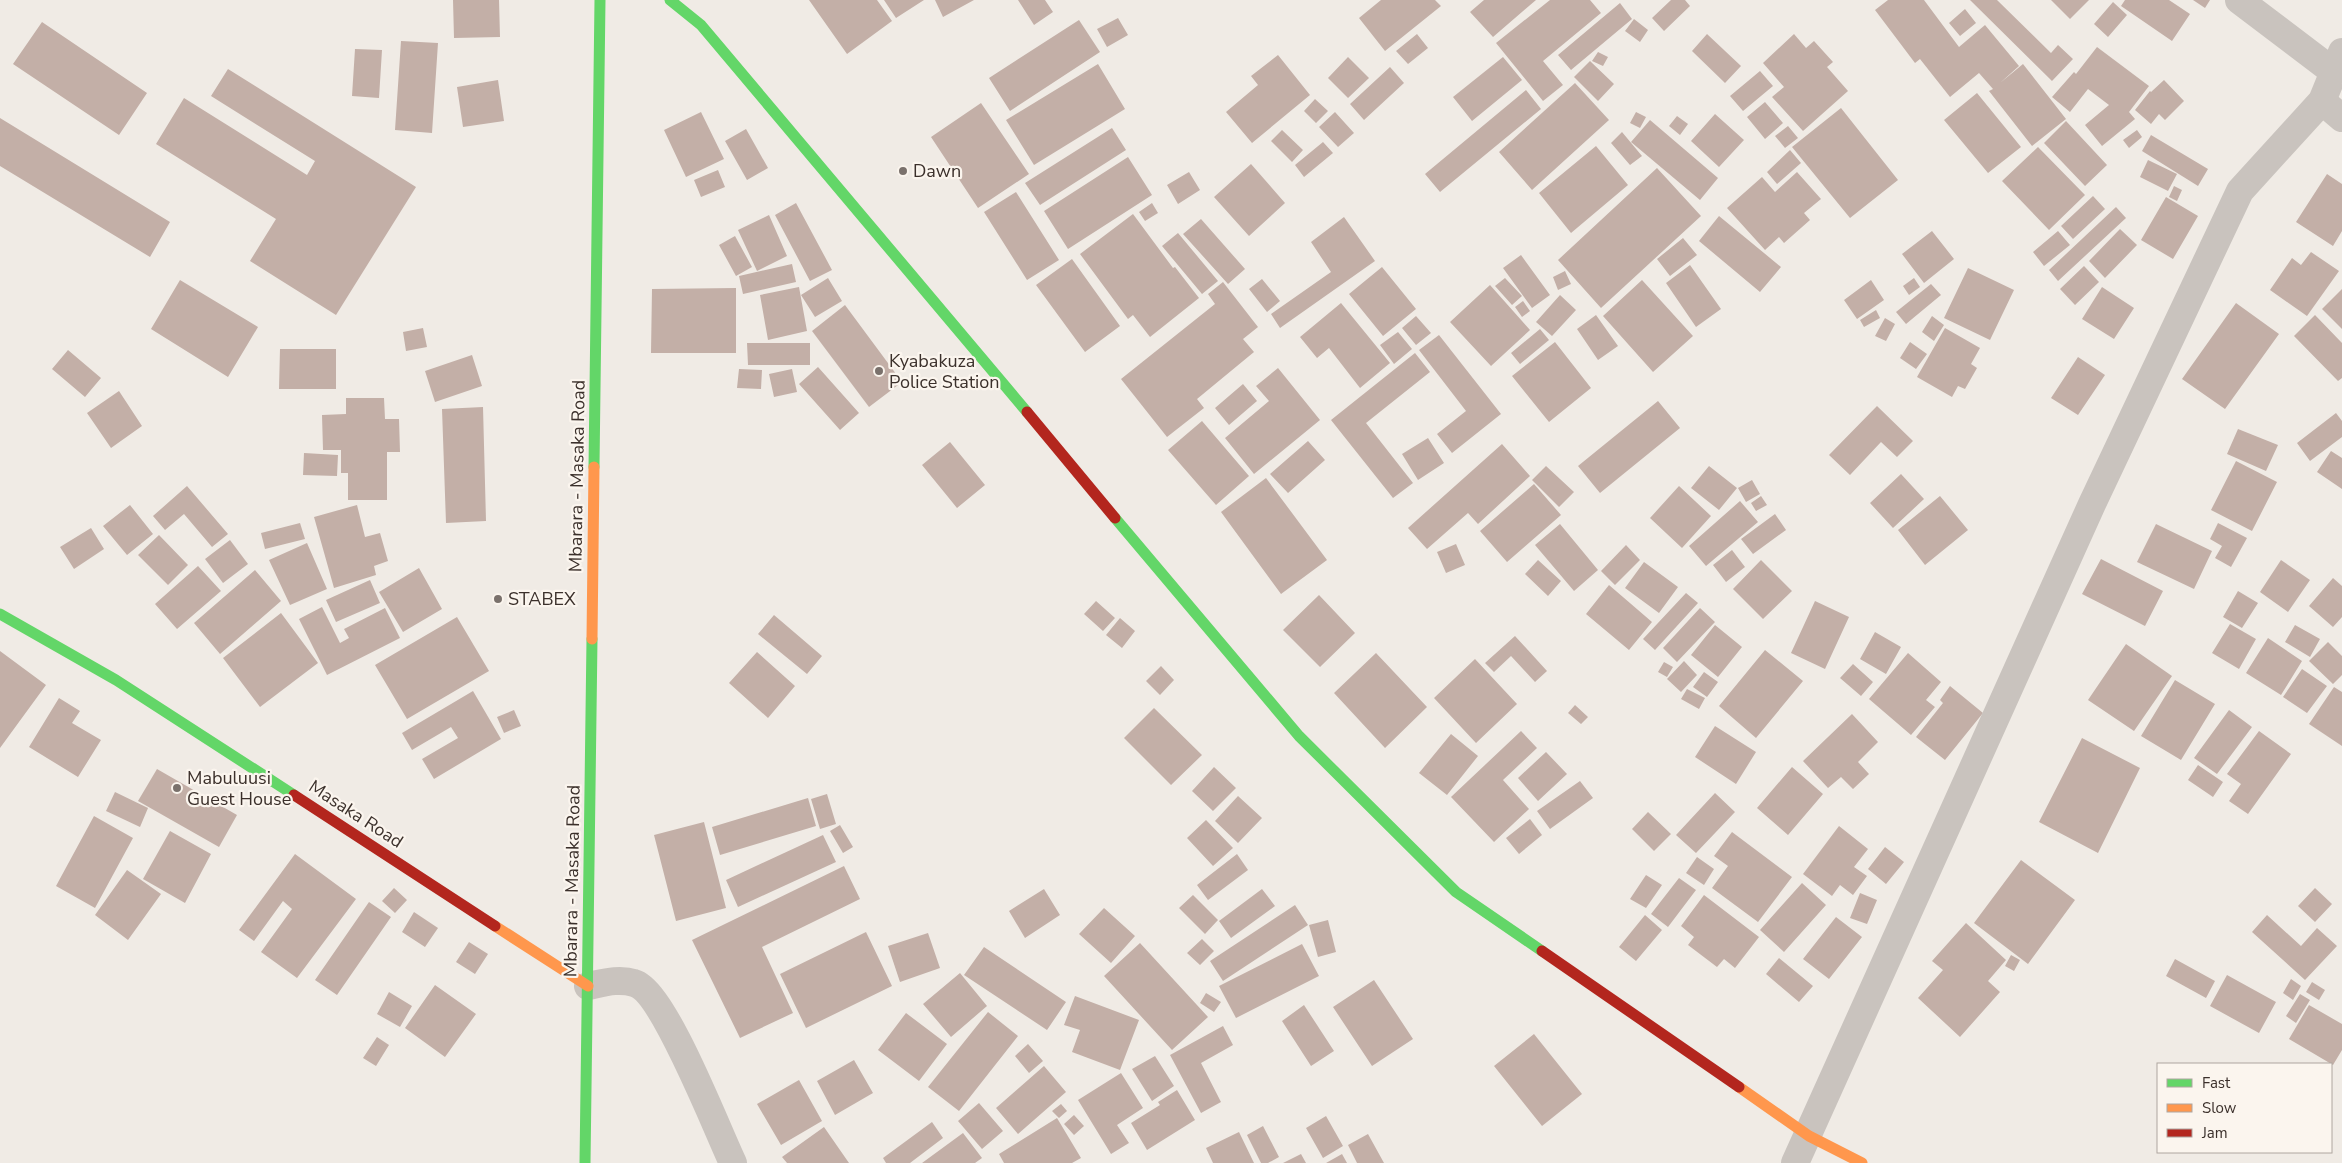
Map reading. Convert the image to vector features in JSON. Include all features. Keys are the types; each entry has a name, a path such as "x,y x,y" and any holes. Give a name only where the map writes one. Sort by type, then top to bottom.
{"main road":[{"name":"Mbarara - Masaka Road","path":"585,1163 600,0"},
{"path":"670,0 701,25 1292,728 1456,892 1808,1136 1862,1163"},
{"name":"Masaka Road","path":"0,614 116,680 588,986"}],"street":[{"path":"1795,1163 2088,513 2240,191 2322,101 2338,62 2240,0"},
{"path":"2322,101 2342,118"},
{"path":"588,986 617,981 635,983 651,997 673,1030 733,1163"}],"building":[{"path":"453,0 499,0 500,37 454,38"},
{"path":"809,0 877,0 892,21 847,54"},
{"path":"884,0 924,0 896,18"},
{"path":"935,0 974,0 943,17"},
{"path":"1018,0 1045,0 1053,12 1034,25"},
{"path":"1381,0 1435,0 1441,6 1385,51 1359,18"},
{"path":"1484,0 1536,0 1493,37 1470,12"},
{"path":"1550,0 1590,0 1601,13 1543,61 1563,85 1543,101 1496,43"},
{"path":"1671,0 1685,0 1690,6 1664,31 1652,18"},
{"path":"1888,0 1924,0 1959,47 1985,25 2019,66 2000,83 2023,64 2066,119 2032,146 1989,91 1993,89 1979,73 1950,97 1920,59 1915,63 1875,10"},
{"path":"1970,0 1997,0 2051,53 2058,45 2073,59 2052,81"},
{"path":"2051,0 2089,0 2070,19"},
{"path":"2125,0 2169,0 2190,14 2172,41 2121,6"},
{"path":"2193,0 2210,0 2205,8"},
{"path":"2113,2 2127,15 2108,37 2094,24"},
{"path":"1620,3 1632,19 1571,70 1558,55"},
{"path":"1965,9 1976,23 1960,36 1949,23"},
{"path":"1118,18 1128,35 1107,47 1097,29"},
{"path":"1634,19 1648,30 1640,42 1625,31"},
{"path":"1079,20 1100,52 1010,111 989,78"},
{"path":"42,22 147,93 119,135 13,64"},
{"path":"1417,34 1428,48 1408,64 1396,51"},
{"path":"1707,34 1741,66 1725,83 1692,51"},
{"path":"1794,34 1806,48 1814,41 1833,62 1827,67 1848,91 1803,131 1772,97 1784,87 1763,63"},
{"path":"401,41 438,43 432,133 395,130"},
{"path":"2097,47 2149,86 2129,112 2135,119 2102,146 2085,125 2109,105 2088,89 2070,112 2052,97 2074,72 2076,74"},
{"path":"355,49 382,50 379,98 352,96"},
{"path":"1598,52 1608,57 1603,66 1592,61"},
{"path":"1278,55 1310,95 1252,143 1226,112 1258,85 1251,76"},
{"path":"1348,57 1369,78 1348,98 1328,78"},
{"path":"1503,57 1522,80 1472,121 1453,97"},
{"path":"1590,61 1614,84 1598,101 1574,77"},
{"path":"1098,64 1125,109 1034,165 1006,120"},
{"path":"1390,67 1404,83 1364,120 1350,104"},
{"path":"228,69 416,187 336,315 250,261 276,219 156,144 184,98 307,175 315,161 211,96"},
{"path":"1760,71 1773,86 1743,111 1730,96"},
{"path":"498,80 504,121 463,127 457,87"},
{"path":"2164,80 2184,101 2165,120 2159,114 2151,124 2135,110 2150,91"},
{"path":"1575,83 1609,120 1532,190 1499,152"},
{"path":"1526,90 1541,109 1440,192 1425,174"},
{"path":"1977,93 2021,147 1988,173 1944,120"},
{"path":"1315,99 1328,111 1316,123 1304,111"},
{"path":"1765,102 1783,123 1765,139 1747,117"},
{"path":"981,103 1029,174 978,208 931,137"},
{"path":"1841,108 1898,180 1850,218 1792,147"},
{"path":"701,112 724,159 686,177 664,130"},
{"path":"1335,112 1354,133 1338,147 1319,127"},
{"path":"1636,112 1646,117 1640,128 1630,123"},
{"path":"1715,114 1744,140 1719,167 1691,141"},
{"path":"1677,116 1688,124 1680,135 1669,126"},
{"path":"0,118 170,222 150,257 0,166"},
{"path":"1650,120 1718,178 1700,200 1631,142"},
{"path":"2066,121 2107,165 2085,186 2044,143"},
{"path":"1788,126 1798,138 1785,148 1775,136"},
{"path":"1112,128 1126,150 1040,205 1025,183"},
{"path":"746,129 768,168 747,180 725,141"},
{"path":"1282,130 1303,150 1292,162 1271,141"},
{"path":"2137,130 2142,137 2129,148 2123,140"},
{"path":"1622,132 1642,156 1630,165 1611,143"},
{"path":"2151,135 2208,169 2198,186 2142,151"},
{"path":"1323,142 1333,153 1304,177 1295,165"},
{"path":"1596,146 1628,185 1571,233 1539,193"},
{"path":"2038,147 2085,195 2049,230 2002,181"},
{"path":"1790,150 1801,163 1777,184 1767,172"},
{"path":"1128,157 1152,195 1068,249 1044,211"},
{"path":"2148,160 2177,174 2168,191 2140,177"},
{"path":"1251,164 1285,203 1249,236 1214,197"},
{"path":"1657,168 1701,216 1601,308 1558,260"},
{"path":"718,170 725,187 701,197 694,180"},
{"path":"1189,172 1200,190 1178,204 1167,185"},
{"path":"1797,172 1821,199 1804,213 1810,220 1784,243 1779,237 1765,250 1727,208 1762,177 1775,192"},
{"path":"2327,174 2342,184 2342,231 2333,246 2296,222"},
{"path":"2174,186 2182,190 2177,201 2169,197"},
{"path":"1016,192 1059,260 1027,280 984,212"},
{"path":"2093,196 2105,209 2073,239 2061,226"},
{"path":"2166,197 2198,216 2173,259 2141,240"},
{"path":"796,203 832,270 810,281 775,215"},
{"path":"1152,203 1158,213 1145,221 1139,212"},
{"path":"2116,207 2126,218 2058,281 2049,270"},
{"path":"1133,214 1173,268 1175,267 1199,298 1150,337 1133,315 1128,319 1080,254"},
{"path":"769,215 787,256 757,271 738,230"},
{"path":"1719,216 1781,267 1760,292 1699,241"},
{"path":"1344,217 1375,261 1280,328 1271,314 1331,272 1311,242"},
{"path":"1201,219 1245,269 1228,284 1183,234"},
{"path":"2120,229 2137,245 2105,278 2089,261"},
{"path":"1932,231 1954,259 1924,283 1902,254"},
{"path":"2058,231 2070,245 2044,266 2033,252"},
{"path":"1178,233 1218,281 1202,294 1162,246"},
{"path":"735,236 752,267 736,276 719,245"},
{"path":"1683,238 1697,255 1670,276 1657,259"},
{"path":"2311,252 2339,271 2307,316 2270,290 2292,258 2301,265"},
{"path":"1521,255 1550,295 1532,308 1503,268"},
{"path":"1072,259 1120,326 1085,352 1036,285"},
{"path":"792,264 796,282 743,294 739,276"},
{"path":"1690,265 1721,309 1696,327 1666,283"},
{"path":"2084,266 2099,282 2075,305 2060,289"},
{"path":"1382,267 1416,309 1383,336 1349,294"},
{"path":"1968,268 2014,290 1990,340 1944,318"},
{"path":"1565,271 1571,284 1558,290 1553,277"},
{"path":"828,278 842,301 815,317 801,295"},
{"path":"1505,278 1522,296 1512,305 1495,286"},
{"path":"1914,278 1920,287 1909,295 1903,286"},
{"path":"1262,279 1280,301 1267,312 1249,289"},
{"path":"180,280 258,327 228,377 151,329"},
{"path":"1642,280 1693,336 1653,372 1603,316"},
{"path":"1871,280 1884,300 1857,319 1844,300"},
{"path":"1223,282 1258,327 1243,339 1254,352 1197,399 1204,408 1167,437 1121,379 1215,304 1208,294"},
{"path":"1931,284 1941,295 1906,324 1896,312"},
{"path":"1490,285 1530,330 1491,366 1450,322"},
{"path":"799,287 807,331 768,340 760,295"},
{"path":"2102,287 2134,308 2114,339 2082,319"},
{"path":"736,288 736,353 651,353 652,289"},
{"path":"2342,289 2342,329 2322,309"},
{"path":"1560,295 1576,310 1552,336 1536,322"},
{"path":"1523,301 1530,311 1522,317 1515,307"},
{"path":"1341,303 1390,363 1360,388 1329,348 1317,358 1300,337"},
{"path":"2236,303 2279,334 2225,409 2182,379"},
{"path":"845,305 902,382 869,407 812,331"},
{"path":"1876,310 1880,318 1864,327 1860,320"},
{"path":"1596,315 1618,346 1598,360 1577,329"},
{"path":"2315,315 2342,343 2342,378 2338,381 2294,336"},
{"path":"1416,316 1431,333 1416,345 1402,328"},
{"path":"1932,316 1944,325 1934,341 1922,332"},
{"path":"1885,318 1895,324 1886,341 1875,336"},
{"path":"423,328 427,347 406,351 403,332"},
{"path":"1945,328 1980,348 1971,364 1977,368 1965,389 1958,386 1952,397 1917,377"},
{"path":"1540,329 1549,340 1520,364 1511,353"},
{"path":"1398,332 1412,349 1394,364 1380,345"},
{"path":"1439,335 1501,414 1452,453 1437,434 1466,411 1419,350"},
{"path":"1555,342 1591,388 1549,422 1512,376"},
{"path":"1910,342 1927,354 1916,369 1900,358"},
{"path":"747,343 810,343 810,365 748,365"},
{"path":"280,349 336,349 336,389 279,389"},
{"path":"68,350 101,378 85,397 52,369"},
{"path":"1415,353 1430,372 1366,423 1413,483 1393,498 1331,420"},
{"path":"472,355 482,386 435,402 425,371"},
{"path":"2078,357 2105,375 2078,415 2051,398"},
{"path":"818,367 859,413 840,430 799,384"},
{"path":"1278,368 1320,420 1254,474 1225,438 1269,401 1256,386"},
{"path":"739,369 762,370 761,389 737,388"},
{"path":"792,369 797,392 774,397 769,374"},
{"path":"1243,384 1257,401 1229,425 1215,408"},
{"path":"119,391 142,426 111,448 87,413"},
{"path":"346,398 384,398 385,419 399,419 400,452 387,452 387,500 348,500 348,473 341,473 341,450 323,450 322,415 346,414"},
{"path":"1658,401 1680,428 1600,493 1578,466"},
{"path":"1877,406 1913,441 1897,457 1881,442 1850,475 1829,455"},
{"path":"483,407 486,521 446,523 442,409"},
{"path":"2336,413 2342,421 2342,437 2310,461 2297,443"},
{"path":"1202,421 1249,476 1216,505 1168,450"},
{"path":"2238,429 2278,445 2266,471 2227,454"},
{"path":"1428,438 1444,463 1418,480 1402,454"},
{"path":"1308,441 1325,460 1288,493 1270,474"},
{"path":"950,442 985,485 957,508 922,465"},
{"path":"1502,444 1530,476 1478,524 1468,513 1427,549 1408,528"},
{"path":"2331,451 2342,458 2342,489 2317,472"},
{"path":"304,453 338,455 337,476 303,475"},
{"path":"2236,461 2277,482 2252,531 2211,510"},
{"path":"1546,466 1574,492 1559,507 1532,480"},
{"path":"1709,466 1737,488 1719,510 1691,488"},
{"path":"1901,474 1924,499 1893,528 1870,503"},
{"path":"1266,478 1327,560 1281,594 1221,512"},
{"path":"1752,480 1760,494 1746,502 1738,488"},
{"path":"1534,484 1561,515 1507,562 1480,531"},
{"path":"187,486 228,534 212,547 184,514 165,530 153,516"},
{"path":"1679,486 1711,516 1682,548 1650,518"},
{"path":"1761,496 1767,505 1756,511 1751,503"},
{"path":"1940,496 1968,530 1925,565 1898,530"},
{"path":"1740,501 1758,522 1706,566 1689,546"},
{"path":"130,505 153,534 127,555 103,526"},
{"path":"357,505 365,537 380,533 388,561 374,566 376,575 334,588 314,517"},
{"path":"1775,514 1786,530 1753,554 1741,539"},
{"path":"300,523 305,539 265,549 261,533"},
{"path":"2218,523 2247,538 2231,567 2215,558 2222,546 2210,539"},
{"path":"1560,524 1598,570 1574,591 1535,545"},
{"path":"2156,524 2212,551 2194,589 2137,562"},
{"path":"91,528 104,549 74,569 60,547"},
{"path":"159,535 188,565 168,585 138,555"},
{"path":"230,540 248,564 223,583 205,559"},
{"path":"307,543 327,589 290,605 269,560"},
{"path":"1456,544 1465,565 1446,573 1437,552"},
{"path":"1626,545 1640,560 1615,585 1601,571"},
{"path":"1732,550 1745,567 1726,582 1713,565"},
{"path":"2101,559 2163,591 2145,626 2082,594"},
{"path":"1538,560 1561,581 1548,596 1525,574"},
{"path":"1761,560 1792,591 1763,619 1733,589"},
{"path":"2281,560 2310,580 2288,612 2260,592"},
{"path":"1644,562 1678,587 1659,613 1625,588"},
{"path":"198,566 221,591 177,629 155,604"},
{"path":"419,568 442,609 403,632 379,592"},
{"path":"255,570 281,601 220,654 194,623"},
{"path":"2333,578 2342,586 2342,617 2333,627 2309,606"},
{"path":"370,580 380,603 336,622 326,600"},
{"path":"1609,585 1652,622 1629,650 1586,614"},
{"path":"2238,591 2258,603 2242,628 2223,617"},
{"path":"1686,593 1698,603 1655,650 1643,639"},
{"path":"1319,595 1355,633 1320,667 1283,630"},
{"path":"1096,601 1115,618 1103,631 1084,614"},
{"path":"1815,601 1849,617 1825,669 1791,653"},
{"path":"322,607 340,643 349,638 344,629 385,608 400,638 327,675 299,619"},
{"path":"1700,608 1715,622 1677,662 1663,648"},
{"path":"281,613 318,663 260,707 223,658"},
{"path":"774,615 822,656 807,674 758,634"},
{"path":"457,617 489,671 407,719 375,665"},
{"path":"1120,618 1135,631 1122,648 1106,635"},
{"path":"2230,624 2256,639 2239,669 2212,653"},
{"path":"1715,625 1742,647 1718,677 1691,655"},
{"path":"2295,625 2320,639 2310,657 2285,642"},
{"path":"1875,632 1901,647 1886,674 1860,659"},
{"path":"1515,636 1547,671 1535,682 1511,656 1494,672 1485,663"},
{"path":"2268,638 2302,661 2281,695 2246,673"},
{"path":"2328,642 2342,656 2342,675 2333,684 2309,661"},
{"path":"2126,644 2172,676 2134,731 2088,700"},
{"path":"1765,650 1803,681 1756,738 1719,706"},
{"path":"0,651 46,685 0,748"},
{"path":"757,652 795,686 768,718 729,683"},
{"path":"1376,653 1427,707 1385,748 1334,693"},
{"path":"1908,653 1941,682 1926,700 1935,707 1911,735 1869,699"},
{"path":"1475,659 1517,704 1476,743 1434,698"},
{"path":"1684,661 1697,675 1681,692 1667,679"},
{"path":"1664,662 1673,667 1667,677 1658,672"},
{"path":"1853,664 1873,682 1861,696 1840,678"},
{"path":"1161,666 1174,680 1160,695 1146,681"},
{"path":"2302,669 2327,686 2307,713 2283,697"},
{"path":"1704,672 1718,682 1707,697 1693,687"},
{"path":"2175,680 2215,704 2181,760 2141,736"},
{"path":"1950,686 1983,713 1945,760 1916,737 1943,703 1940,700"},
{"path":"2334,687 2342,692 2342,746 2309,724"},
{"path":"1687,689 1705,698 1699,709 1681,699"},
{"path":"473,691 501,739 434,779 422,759 458,738 451,727 412,750 402,733"},
{"path":"59,698 80,711 72,723 101,740 78,777 29,747"},
{"path":"1575,705 1588,717 1581,724 1568,713"},
{"path":"1154,708 1202,755 1171,785 1124,738"},
{"path":"514,710 521,726 504,733 497,717"},
{"path":"2229,710 2252,727 2217,774 2194,758"},
{"path":"1852,714 1878,742 1858,762 1869,774 1853,789 1841,777 1828,788 1803,761"},
{"path":"1715,726 1756,752 1736,784 1695,757"},
{"path":"1521,731 1537,748 1503,780 1529,809 1494,842 1451,797"},
{"path":"2259,731 2291,754 2248,814 2229,801 2241,784 2227,774"},
{"path":"1451,734 1478,756 1447,795 1419,773"},
{"path":"2082,738 2140,768 2098,853 2039,822"},
{"path":"1546,752 1567,774 1538,801 1518,778"},
{"path":"2198,765 2223,782 2213,797 2188,780"},
{"path":"1214,767 1236,788 1213,811 1192,791"},
{"path":"1792,767 1823,794 1788,835 1757,808"},
{"path":"157,769 237,815 219,847 138,801"},
{"path":"1580,781 1593,798 1550,829 1537,811"},
{"path":"115,792 148,808 140,827 106,811"},
{"path":"1715,793 1735,812 1696,853 1676,835"},
{"path":"827,794 836,824 820,829 811,799"},
{"path":"1238,796 1262,818 1238,843 1215,821"},
{"path":"808,798 816,826 720,855 712,827"},
{"path":"1648,812 1671,834 1654,851 1632,829"},
{"path":"94,816 133,838 95,908 56,886"},
{"path":"1530,819 1542,835 1519,854 1506,838"},
{"path":"1206,820 1233,848 1213,866 1187,838"},
{"path":"704,822 726,908 676,921 654,835"},
{"path":"840,825 853,847 843,853 830,831"},
{"path":"1839,826 1868,849 1854,867 1867,876 1853,895 1840,885 1832,896 1803,874"},
{"path":"170,831 211,854 185,903 143,879"},
{"path":"1732,832 1792,877 1758,922 1712,888 1728,866 1714,856"},
{"path":"823,835 836,862 738,907 726,880"},
{"path":"1885,847 1904,862 1886,884 1868,869"},
{"path":"295,854 356,899 297,978 261,952 292,909 283,901 254,941 239,930"},
{"path":"1237,854 1248,870 1208,900 1197,885"},
{"path":"1697,857 1714,869 1704,885 1686,873"},
{"path":"2021,860 2075,900 2028,964 1974,923"},
{"path":"844,866 860,899 762,947 793,1013 740,1038 692,940"},
{"path":"127,870 161,894 128,940 95,915"},
{"path":"1646,875 1662,885 1646,908 1630,899"},
{"path":"1679,878 1696,890 1668,927 1651,914"},
{"path":"1802,883 1826,905 1784,952 1760,930"},
{"path":"394,888 407,900 395,913 382,901"},
{"path":"2315,888 2332,904 2315,922 2298,906"},
{"path":"1044,889 1060,915 1025,938 1009,911"},
{"path":"1262,889 1275,906 1231,938 1219,921"},
{"path":"1860,893 1877,900 1867,924 1850,918"},
{"path":"1193,895 1218,920 1205,934 1179,908"},
{"path":"1704,895 1759,937 1735,968 1724,959 1717,967 1688,945 1694,937 1681,926"},
{"path":"369,902 391,917 337,995 315,980"},
{"path":"1295,905 1308,925 1223,981 1210,961"},
{"path":"1104,908 1135,936 1111,963 1079,934"},
{"path":"414,912 438,928 425,947 402,932"},
{"path":"1645,915 1662,930 1636,961 1619,947"},
{"path":"2267,915 2301,946 2317,928 2337,946 2305,980 2252,932"},
{"path":"1836,917 1862,937 1829,979 1803,959"},
{"path":"1328,920 1336,952 1318,957 1309,925"},
{"path":"1966,923 2006,960 1988,981 2000,992 1960,1037 1918,998 1943,970 1932,961"},
{"path":"866,932 892,986 806,1028 780,974"},
{"path":"928,933 940,968 900,982 888,946"},
{"path":"1202,939 1214,951 1200,965 1187,953"},
{"path":"469,942 488,954 475,974 456,962"},
{"path":"1140,943 1208,1017 1172,1050 1104,976"},
{"path":"1302,944 1319,976 1236,1018 1219,986"},
{"path":"984,947 1066,1002 1047,1030 964,975"},
{"path":"2011,955 2020,960 2014,971 2005,966"},
{"path":"1779,958 1813,986 1799,1002 1766,974"},
{"path":"2175,959 2215,981 2206,998 2166,976"},
{"path":"960,973 987,1006 951,1037 923,1004"},
{"path":"2227,975 2276,1002 2259,1033 2210,1006"},
{"path":"2291,979 2301,986 2293,1000 2283,993"},
{"path":"1374,980 1413,1039 1372,1066 1333,1007"},
{"path":"2312,982 2325,990 2319,1000 2306,992"},
{"path":"435,985 476,1014 445,1057 405,1028"},
{"path":"389,992 412,1006 400,1027 377,1014"},
{"path":"1206,993 1221,1002 1214,1012 1200,1003"},
{"path":"2300,994 2310,1000 2296,1023 2286,1016"},
{"path":"1075,996 1139,1020 1120,1070 1072,1052 1080,1030 1064,1025"},
{"path":"1304,1005 1334,1051 1311,1066 1282,1021"},
{"path":"2309,1005 2342,1024 2342,1050 2333,1065 2289,1039"},
{"path":"988,1012 1018,1036 959,1111 928,1087"},
{"path":"906,1013 947,1044 919,1081 878,1050"},
{"path":"1223,1026 1233,1045 1201,1063 1221,1102 1201,1113 1170,1055"},
{"path":"1534,1034 1582,1094 1542,1126 1494,1066"},
{"path":"377,1037 389,1045 376,1066 363,1058"},
{"path":"1028,1044 1043,1061 1029,1073 1015,1056"},
{"path":"1155,1056 1174,1086 1152,1101 1132,1069"},
{"path":"854,1060 873,1093 835,1115 817,1081"},
{"path":"1044,1066 1066,1092 1018,1134 996,1108"},
{"path":"1121,1073 1143,1108 1117,1125 1129,1143 1111,1154 1078,1100"},
{"path":"799,1080 822,1121 781,1145 757,1104"},
{"path":"1177,1090 1195,1120 1147,1150 1131,1123 1160,1105 1158,1102"},
{"path":"979,1103 1003,1131 982,1149 958,1121"},
{"path":"1061,1104 1067,1111 1059,1118 1052,1111"},
{"path":"1074,1115 1084,1126 1074,1135 1064,1124"},
{"path":"1326,1116 1343,1146 1323,1158 1306,1128"},
{"path":"1057,1118 1081,1158 1072,1163 1004,1163 999,1154"},
{"path":"932,1122 943,1138 910,1163 886,1163 883,1158"},
{"path":"1263,1126 1279,1157 1268,1163 1261,1163 1247,1135"},
{"path":"824,1127 849,1163 787,1163 782,1157"},
{"path":"1239,1132 1254,1163 1213,1163 1206,1148"},
{"path":"963,1133 982,1158 975,1163 922,1163"},
{"path":"1368,1134 1384,1163 1357,1163 1348,1145"},
{"path":"1301,1154 1306,1163 1283,1163"},
{"path":"1342,1154 1347,1163 1326,1163"}],"traffic: fast":[{"path":"594,467 600,0"},
{"path":"670,0 701,25 1027,412"},
{"path":"1115,518 1299,736 1456,892 1542,951"},
{"path":"0,614 116,680 294,795"},
{"path":"585,1163 592,639"}],"traffic: slow":[{"path":"592,639 594,467"},
{"path":"495,926 588,986"},
{"path":"1739,1087 1809,1136 1862,1163"}],"traffic: jam":[{"path":"1027,412 1115,518"},
{"path":"294,795 495,926"},
{"path":"1542,951 1739,1087"}],"place":[{"name":"Dawn","path":"903,171"},
{"name":"Kyabakuza Police Station","path":"879,371"},
{"name":"STABEX","path":"498,599"},
{"name":"Mabuluusi Guest House","path":"177,788"}]}
